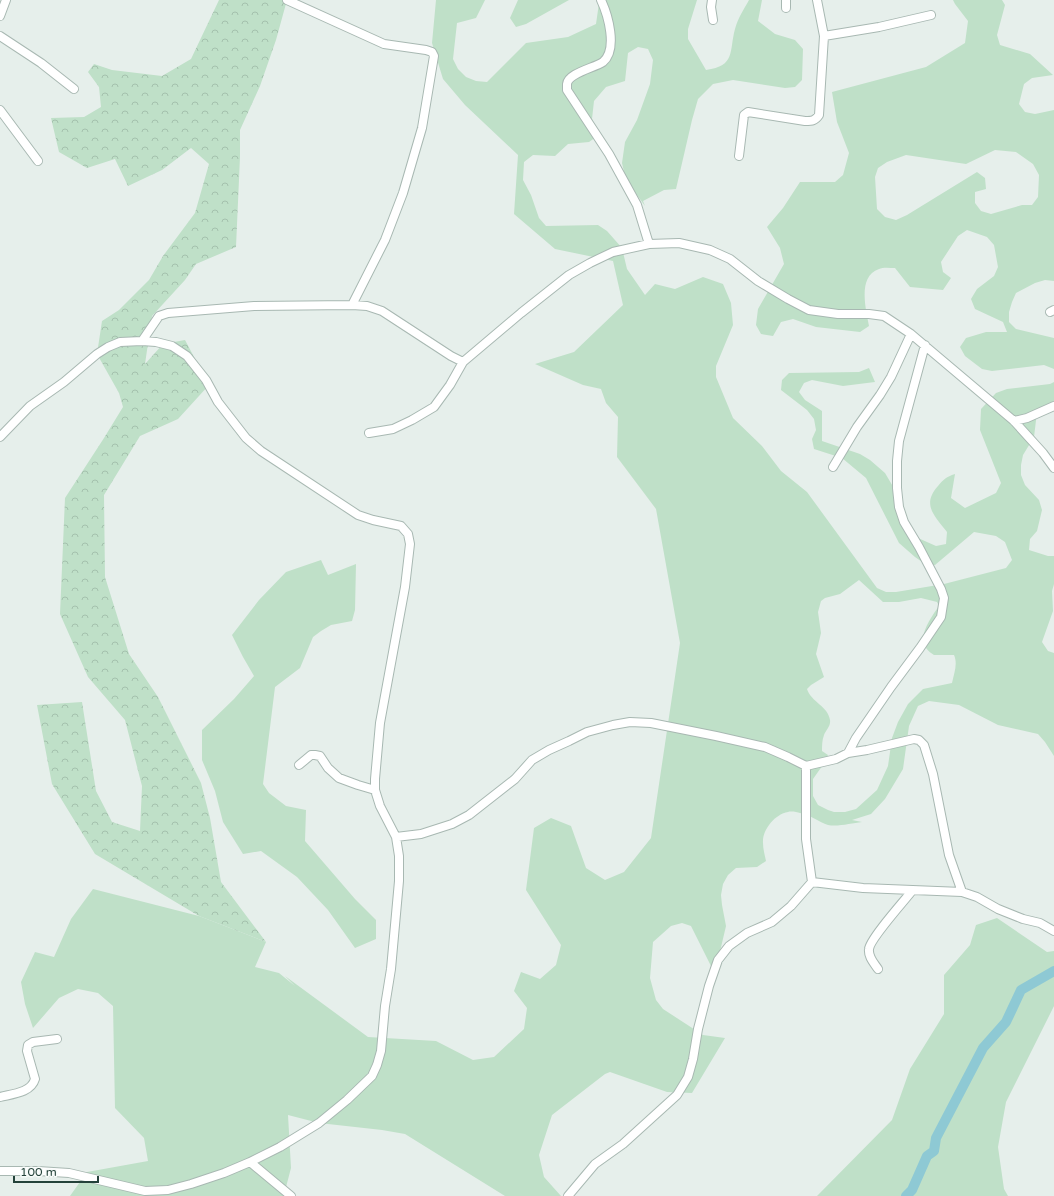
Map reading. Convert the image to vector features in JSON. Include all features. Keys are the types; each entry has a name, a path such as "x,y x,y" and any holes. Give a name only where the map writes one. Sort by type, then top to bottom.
{"street":[{"path":"0,16 6,0"},
{"path":"287,0 384,44 426,50 432,52 434,56 422,128 403,193 385,240 352,305"},
{"path":"601,0 609,22 611,48 604,61 570,77 567,83 568,90 609,154 636,205 649,244"},
{"path":"712,0 711,7 713,20"},
{"path":"739,156 744,115 748,112 805,121 817,119 819,115 824,36 817,0"},
{"path":"824,36 879,28 931,15"},
{"path":"0,36 41,63 74,89"},
{"path":"0,110 38,162"},
{"path":"369,433 393,429 434,407 450,385 463,362 569,275 613,252 649,244 679,243 710,250 730,259 758,281 809,310 838,314 869,314 884,316 925,345 1014,421 1043,453 1054,468"},
{"path":"142,341 159,316 168,313 254,306 352,305 367,306 382,311 451,356 463,362"},
{"path":"833,467 857,427 891,377 911,334"},
{"path":"0,437 30,406 64,382 97,354 120,342 142,341 172,346 187,356 206,380 218,402 233,423 246,438 261,451 358,515 401,526 408,534 410,544 405,587 380,723 376,766 375,790 380,806 396,837 399,856 399,881 391,969 385,1006 381,1051 372,1076 347,1100 319,1123 280,1147 224,1173 168,1190 145,1191 69,1173 0,1171"},
{"path":"848,753 856,738 890,687 920,648 941,617 944,603 941,589 904,522 899,507 897,488 899,441 925,345"},
{"path":"1014,421 1027,418 1054,406"},
{"path":"1026,434 1025,423 1027,418"},
{"path":"396,837 421,834 452,824 469,815 515,779 532,760 587,732 613,725 630,722 658,724 716,736 765,747 806,766 836,759 848,753 914,739 919,740 924,745 933,774 950,855 962,892"},
{"path":"298,765 311,755 320,756 328,768 339,778 375,790"},
{"path":"568,1196 595,1164 623,1144 677,1096 688,1077 709,986 718,960 729,946 747,933 772,922 791,906 812,882 806,839 806,766"},
{"path":"812,882 863,888 962,892 998,909 1040,924 1054,931"},
{"path":"878,969 870,956 869,948 875,937 912,890"},
{"path":"0,1097 24,1091 34,1083 35,1079 27,1051 28,1044 57,1039"},
{"path":"250,1162 291,1196"}],"green space":[{"path":"219,0 287,0 276,40 260,86 240,130 236,247 196,264 185,280 152,316 145,364 163,344 185,340 209,385 178,419 140,436 104,495 105,577 129,654 158,697 201,783 210,818 221,882 266,942 199,916 95,854 52,784 37,705 82,702 96,791 112,822 140,831 142,786 125,720 88,677 60,614 65,498 123,407 119,393 97,354 102,321 119,310 149,280 163,256 195,213 209,164 191,148 162,170 128,186 115,159 87,168 59,152 51,118 84,117 101,107 99,87 88,72 94,64 112,70 162,76 191,59"},
{"path":"436,0 485,0 476,18 457,23 453,59 458,69 466,77 476,81 487,82 526,43 568,37 596,24 599,3 597,0 697,0 688,29 688,39 706,70 716,68 727,61 730,56 736,25 749,0 762,0 758,21 775,34 795,40 803,49 802,80 795,87 785,88 733,80 713,84 698,99 676,189 664,190 643,201 645,206 626,180 622,163 625,142 637,120 650,84 653,60 648,49 638,47 628,53 625,81 606,87 594,101 592,119 599,135 589,142 568,144 555,156 533,155 524,162 523,180 531,195 539,218 546,226 598,225 607,231 622,248 627,269 645,295 655,284 675,289 703,277 723,284 731,303 733,325 716,366 716,377 733,418 762,446 781,471 807,492 877,588 886,592 896,592 944,584 1006,568 1012,560 1005,542 996,536 974,532 935,565 925,564 915,557 899,543 866,478 842,458 814,449 812,439 816,430 814,419 807,410 781,390 782,380 789,373 859,372 869,368 875,382 843,386 812,380 804,383 799,392 805,400 822,411 822,441 860,454 870,460 885,473 898,495 899,507 918,538 936,546 946,544 947,532 934,515 930,505 933,493 947,477 955,474 951,498 965,508 996,493 1001,483 980,430 981,409 996,393 1007,389 1050,384 1054,382 1054,404 1037,412 1034,437 1023,455 1021,475 1025,485 1039,500 1042,510 1037,531 1030,539 1029,550 1048,556 1054,556 1054,584 1052,591 1053,611 1042,642 1048,651 1054,653 1054,756 1038,734 998,725 959,705 929,701 918,706 909,726 903,769 885,799 871,814 852,820 862,822 828,825 808,815 792,812 783,813 774,819 767,828 763,838 763,848 766,861 757,867 736,868 728,875 723,884 721,895 726,926 718,960 711,966 691,926 682,923 671,926 653,942 650,978 656,1000 663,1009 703,1035 725,1038 692,1093 667,1092 610,1072 605,1074 552,1115 539,1155 544,1177 561,1196 505,1196 405,1134 319,1123 288,1115 291,1168 285,1191 287,1196 70,1196 87,1172 148,1161 144,1138 115,1108 113,1006 98,993 78,989 59,998 33,1028 25,1004 21,982 35,952 54,957 71,919 93,889 199,916 266,942 255,967 279,973 295,986 285,976 368,1037 436,1041 473,1060 494,1057 524,1029 527,1008 514,991 521,972 540,979 556,965 561,945 526,890 534,828 551,818 571,826 586,868 605,880 624,872 651,838 680,643 656,509 617,457 618,417 606,403 601,389 583,385 535,364 574,352 623,305 613,261 555,249 514,214 518,155 465,105 443,79 432,43","holes":["859,580 883,602 899,602 921,598 937,602 939,606 926,626 924,632 924,643 927,649 934,655 954,655 956,662 955,672 952,683 923,689 908,704 898,722 892,738 888,766 877,790 856,809 845,812 834,812 818,805 813,796 813,779 828,755 822,751 822,745 824,735 830,722 829,715 812,697 807,689 824,677 816,654 821,633 818,612 821,601 825,598 840,594"]},
{"path":"518,0 569,0 526,24 516,27 510,18"},
{"path":"953,0 1002,0 1005,5 997,35 1000,45 1030,54 1053,75 1032,78 1024,84 1019,104 1025,112 1035,114 1054,110 1054,281 1045,280 1035,283 1016,293 1009,312 1009,322 1016,329 1054,338 1054,369 1044,365 992,371 982,369 965,356 960,347 966,338 986,332 1007,332 1003,322 975,309 971,299 977,289 994,276 998,267 994,245 987,237 967,230 958,236 941,262 943,272 951,278 943,290 910,287 895,268 881,268 872,273 865,286 865,303 869,326 860,332 816,327 793,319 781,322 773,336 761,334 756,325 758,309 784,264 780,248 767,227 783,208 800,182 835,182 843,175 849,153 837,122 832,92 926,67 965,43 968,21","holes":["995,150 1016,152 1033,164 1039,175 1038,197 1032,205 1022,205 991,214 981,211 975,203 975,192 986,189 985,178 977,172 907,215 896,220 885,217 877,209 875,177 878,168 887,162 906,155 966,164"]},
{"path":"321,560 328,575 356,564 355,610 352,621 331,625 313,637 300,668 275,687 263,784 269,793 286,806 306,810 305,841 355,899 376,920 376,939 355,948 328,910 297,877 261,851 243,854 223,822 215,791 202,760 202,730 234,699 254,676 232,635 259,600 286,572"},
{"path":"997,918 1047,952 1054,951 1054,1006 1006,1102 998,1147 1004,1189 1008,1196 817,1196 892,1120 910,1069 944,1014 944,975 970,945 976,925"}],"waterway":[{"path":"906,1196 912,1190 927,1156 934,1151 936,1138 983,1048 1006,1022 1021,990 1054,971"}]}
